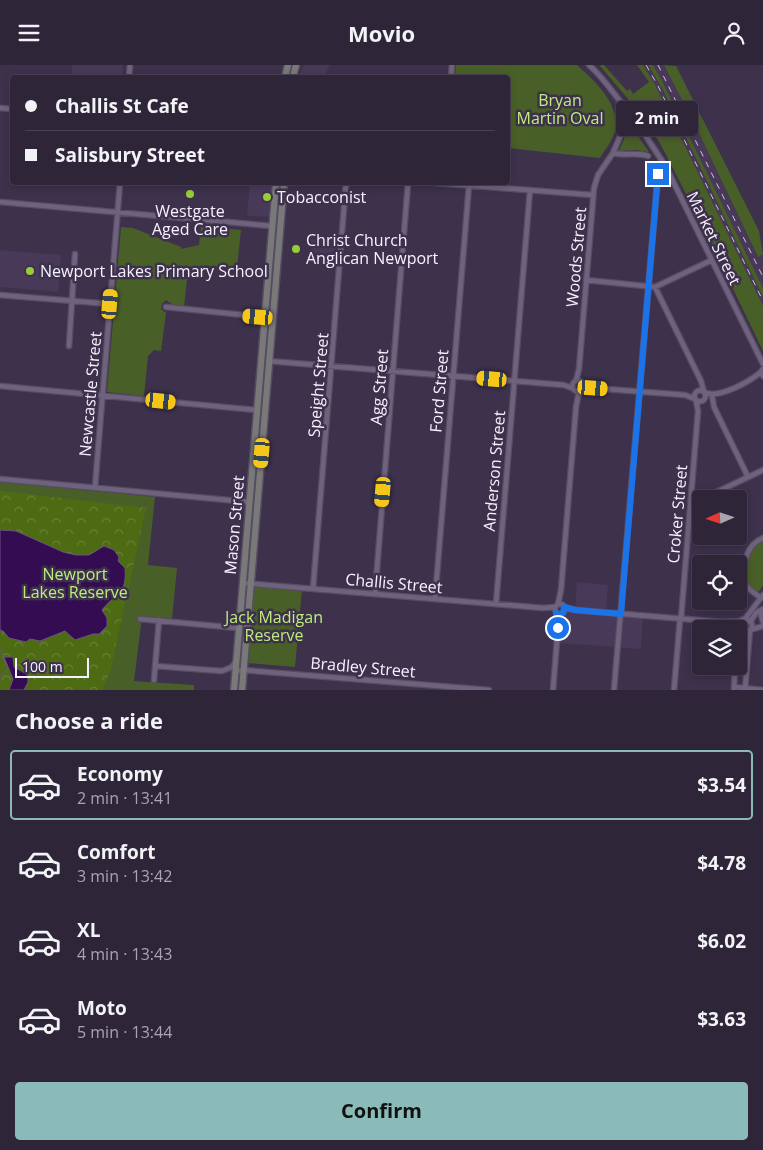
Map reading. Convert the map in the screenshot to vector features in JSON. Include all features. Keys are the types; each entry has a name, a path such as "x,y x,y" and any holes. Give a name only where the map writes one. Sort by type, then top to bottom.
{"street":[{"path":"589,65 608,84 625,118 625,125 644,134"},
{"path":"617,99 631,115 637,117 638,124 632,129"},
{"path":"625,118 631,115"},
{"name":"Market Street","path":"638,124 666,167 763,363"},
{"name":"Woods Street","path":"553,690 593,195 598,175 613,153 625,125"},
{"name":"Woods Street","path":"620,137 632,129"},
{"path":"613,153 648,155"},
{"path":"614,690 658,174 666,167"},
{"name":"Newcastle Street","path":"95,487 120,185"},
{"name":"Mason Street","path":"234,690 276,185"},
{"name":"Mason Street","path":"242,690 284,185"},
{"name":"Speight Street","path":"314,589 346,185"},
{"name":"Agg Street","path":"374,594 408,185"},
{"path":"469,185 593,195"},
{"name":"Ford Street","path":"435,599 469,185"},
{"name":"Anderson Street","path":"496,604 530,190"},
{"path":"0,202 272,226"},
{"path":"68,346 75,254"},
{"path":"586,280 655,287 712,261"},
{"path":"655,287 700,378 706,396 703,401"},
{"path":"0,295 110,304"},
{"path":"166,307 264,317"},
{"name":"Market Street","path":"758,356 762,373"},
{"path":"261,360 685,395 703,401 717,397 762,373"},
{"path":"696,399 694,395 700,378"},
{"path":"0,386 257,410"},
{"path":"685,395 697,391 704,392 712,397 715,410 748,477"},
{"name":"Croker Street","path":"674,690 691,504 698,411 696,399"},
{"name":"Croker Street","path":"698,411 703,401"},
{"path":"721,490 763,470"},
{"path":"0,479 249,502"},
{"path":"743,620 762,596 747,587 744,581 747,553 754,543 763,538"},
{"name":"Challis Street","path":"243,583 695,620"},
{"path":"745,689 750,630 752,626 750,622 756,613 763,609"},
{"path":"763,609 761,615 763,624"},
{"path":"140,619 238,628"},
{"path":"154,680 159,620"},
{"path":"747,621 763,624"},
{"path":"747,632 763,624"},
{"path":"155,666 222,671 232,667 236,661"},
{"name":"Bradley Street","path":"235,671 243,669 490,690"},
{"path":"735,675 734,689 763,690"}],"shaded area":[{"path":"72,65 123,65 122,75 71,75"},
{"path":"304,65 330,65 325,75 299,75"},
{"path":"643,65 648,65 664,92 763,297 763,306 660,97"},
{"path":"653,65 664,65 698,131 757,256 763,254 763,288"},
{"path":"250,185 273,185 270,217 247,216"},
{"path":"311,239 336,242 334,264 310,262"},
{"name":"Newport Lakes Primary School","path":"0,250 61,255 58,292 0,287"},
{"path":"0,530 16,531 63,552 76,555 89,555 104,546 114,550 119,557 118,561 125,568 125,577 120,593 102,610 107,618 107,626 99,634 75,640 65,631 40,641 30,639 26,642 9,638 0,630"},
{"path":"577,582 608,585 606,615 643,618 641,649 561,643 564,616 567,612 575,612"},
{"path":"4,657 13,657 14,667 28,675 28,682 24,690 9,690 13,679"}],"green space":[{"name":"Bryan Martin Oval","path":"456,65 577,65 601,89 613,109 616,119 611,141 600,158 510,148 510,75 455,75"},
{"path":"601,65 604,65 627,91 630,89 633,94 649,82 637,65 643,65 655,85 763,306 763,351 661,145 641,114"},
{"path":"648,65 653,65 662,81 763,288 763,297 664,92"},
{"path":"664,65 676,66 759,231 763,254 758,257 698,131"},
{"path":"626,134 638,136 649,152 636,150 619,151"},
{"path":"201,226 241,230 237,268 208,266 207,272 194,275 187,280 184,307 173,305 166,300 162,304 161,309 166,313 161,351 154,350 148,356 144,396 107,392 121,227 133,228 181,247 181,249 199,245"},
{"name":"Newport Lakes Reserve","path":"0,482 155,497 148,565 177,568 172,619 142,617 134,681 194,685 194,690 0,690"},
{"name":"Newport Lakes Reserve","path":"0,491 146,508 110,672 102,690 0,690"},
{"path":"763,541 763,585 758,593 747,584 747,558 752,549"},
{"name":"Jack Madigan Reserve","path":"254,585 302,589 295,667 248,663"}],"waterway":[{"path":"0,649 8,670 0,677"}],"railway":[{"path":"646,65 763,301"},
{"path":"658,65 763,277"}],"place":[{"name":"Westgate Aged Care","path":"190,194"},
{"name":"Tobacconist","path":"267,197"},
{"name":"Christ Church Anglican Newport","path":"296,249"},
{"name":"Newport Lakes Primary School","path":"30,271"}],"route":[{"path":"558,628 556,613 562,614 565,610 564,607 575,610 621,614 658,174"}]}
